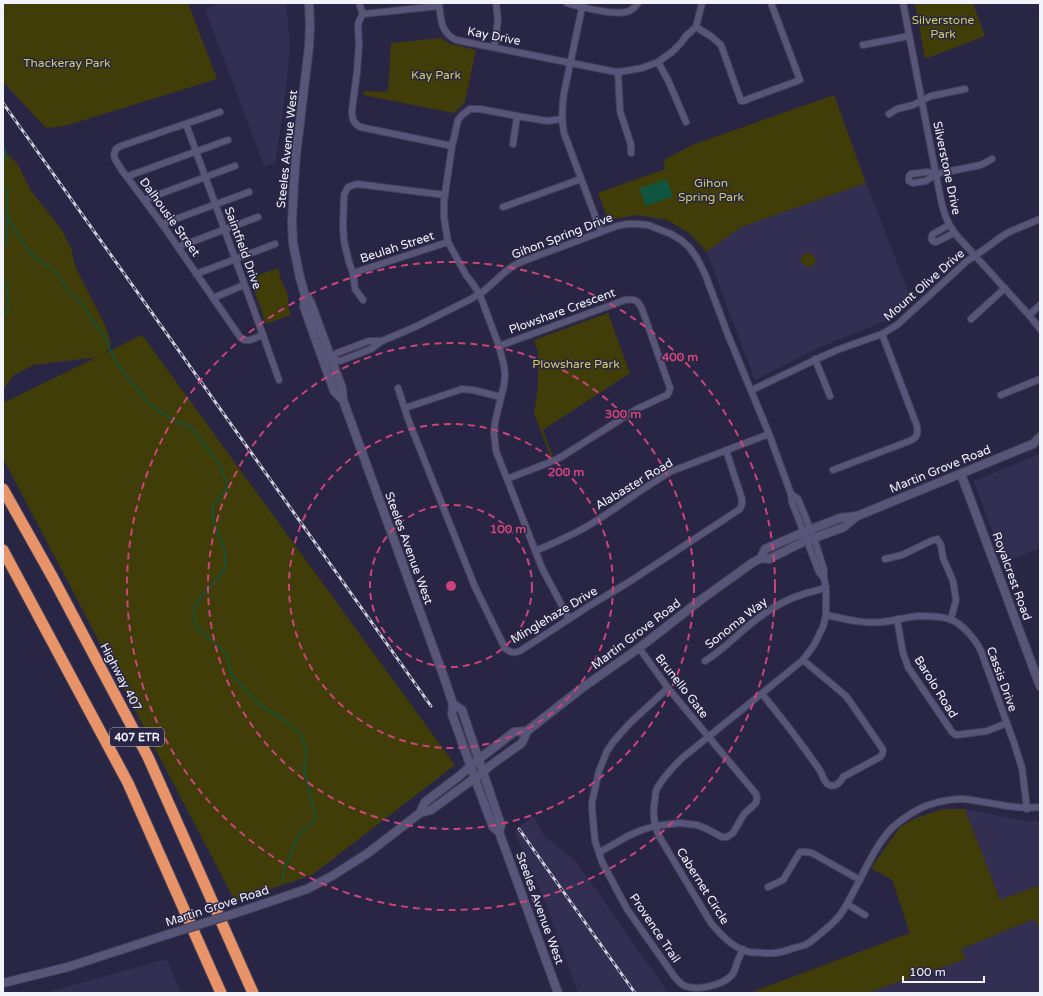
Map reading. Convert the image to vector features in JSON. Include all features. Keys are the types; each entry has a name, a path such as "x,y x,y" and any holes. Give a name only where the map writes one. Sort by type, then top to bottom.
{"highway":[{"name":"Highway 407","path":"3,489 53,578 148,757 253,993"},
{"name":"407 ETR","path":"3,550 128,783 221,993"}],"main road":[{"name":"Steeles Avenue West","path":"309,3 309,47 293,189 293,243 300,278 305,295 310,301 327,361 342,388 343,400 454,704 452,714 470,766 493,827 499,832 558,993"},
{"name":"Martin Grove Road","path":"761,558 765,549 840,518 856,516 1037,445 1040,437"},
{"name":"Royalcrest Road","path":"961,474 1040,686"},
{"name":"Martin Grove Road","path":"420,813 425,802 514,732 526,731 752,563 761,558 769,559 810,540 844,527 856,516"},
{"name":"Steeles Avenue West","path":"454,704 462,710 501,824 499,832"},
{"name":"Martin Grove Road","path":"3,983 68,967 289,896 323,882 345,869 420,813 431,810 475,778 522,743 526,731"}],"street":[{"path":"494,47 498,20 496,3"},
{"path":"566,3 621,13 630,10 638,3"},
{"path":"702,3 696,27 712,37 721,45 741,100 744,101 800,80 771,3"},
{"name":"Silverstone Drive","path":"904,3 936,174 944,212 949,225 954,233 1005,288 1040,329"},
{"path":"363,14 439,4"},
{"name":"Kay Drive","path":"439,4 442,24 447,34 456,40 618,72 642,68 658,62 672,52 696,27"},
{"path":"582,5 562,106 562,119 564,134 601,232"},
{"path":"360,6 363,14"},
{"path":"363,14 358,25 359,44 352,110 354,121 360,127 452,146"},
{"path":"863,44 909,36"},
{"path":"658,62 668,80 686,122"},
{"path":"618,72 620,110 631,144 631,153"},
{"path":"890,114 897,108 911,106 933,95 965,89"},
{"path":"562,119 547,121 480,109 470,110 462,115 458,120 452,146 444,201 444,217 448,242 466,275 480,295 499,346 504,366 505,375 494,433 494,444 499,461 542,568 568,619"},
{"path":"186,124 220,112"},
{"path":"513,144 517,116"},
{"name":"Saintfield Drive","path":"186,124 278,380"},
{"name":"Dalhousie Street","path":"186,124 121,146 116,149 114,154 115,159 240,337 244,340 250,340 263,335"},
{"path":"128,177 228,140"},
{"path":"936,174 981,165 992,159"},
{"path":"144,200 235,166"},
{"path":"503,207 581,179"},
{"path":"363,300 355,289 353,274 348,262 344,241 344,195 348,187 357,184 445,195"},
{"path":"162,224 249,192"},
{"path":"178,247 258,217"},
{"name":"Mount Olive Drive","path":"752,390 837,350 882,334 897,325 967,261 1009,232 1040,219"},
{"name":"Gihon Spring Drive","path":"327,361 337,353 369,341 382,341 415,327 480,295 505,272 521,262 617,226 627,224 648,225 671,234 689,247 697,258 705,274 728,335 752,390 792,494 798,499 810,540"},
{"path":"949,225 933,234 931,237 932,241 936,242 954,233"},
{"name":"Beulah Street","path":"353,274 448,242"},
{"path":"196,274 275,244"},
{"path":"213,298 244,285"},
{"path":"971,319 1005,288"},
{"name":"Plowshare Crescent","path":"499,346 625,300 635,299 642,309 670,388 668,395 637,409 561,457 507,479"},
{"path":"1029,315 1040,305"},
{"path":"833,470 912,440 917,435 917,426 882,334"},
{"path":"815,360 830,396"},
{"path":"1001,395 1040,379"},
{"name":"Minglehaze Drive","path":"398,388 414,433 475,587 505,648 512,653 520,651 740,509 742,499 726,450"},
{"path":"405,408 462,390 473,390 501,397"},
{"name":"Alabaster Road","path":"536,551 586,527 672,472 769,434"},
{"path":"826,615 863,623 882,622 918,616 951,619 956,600 954,581 943,558 941,545 937,539 902,555 885,559"},
{"name":"Cabernet Circle","path":"810,540 820,572 824,578 826,588 826,615 823,627 814,645 804,660 680,759 669,771 657,789 653,813 655,826 659,836 711,923 722,936 749,952 781,953 805,945 812,941 827,929 840,915 882,841 894,826 904,818 933,803 946,800 964,799 1027,809 1040,807"},
{"name":"Sonoma Way","path":"704,661 756,619 779,604 805,592 826,588"},
{"name":"Barolo Road","path":"897,619 908,667 952,732 960,734 987,731 1007,723"},
{"name":"Cassis Drive","path":"951,619 963,628 978,644 981,651 1022,768 1027,809"},
{"name":"Brunello Gate","path":"638,648 668,688 757,796 756,802 744,814 733,833 727,837 722,838 705,828 688,824 680,823 655,826"},
{"path":"762,694 798,739 829,785 837,785 842,781 843,777 880,758 883,751 846,696 804,660"},
{"name":"Provence Trail","path":"668,688 630,723 606,751 599,772 592,809 595,841 600,852 602,862 627,909 674,976 685,986 698,988 705,987 727,979 735,970 743,949"},
{"path":"600,852 628,836 655,826"},
{"path":"768,887 783,880 800,852 812,853 860,880"},
{"path":"847,904 865,915"}],"shaded area":[{"path":"219,3 286,3 290,45 286,90 275,163 264,166 205,9"},
{"path":"666,179 673,196 646,206 639,189"},
{"path":"866,183 912,301 891,319 820,347 755,380 707,252 741,227"},
{"path":"1040,454 1039,548 1004,563 974,481"},
{"path":"965,809 1025,821 1040,820 1040,885 1000,900"},
{"path":"534,816 544,836 575,860 667,993 578,993 546,905 514,831"},
{"path":"1034,919 1040,930 1040,993 867,993 965,959 961,949"},
{"path":"167,959 181,993 44,993"}],"green space":[{"name":"Thackeray Park","path":"3,3 188,3 217,79 65,126 46,128 3,82"},
{"name":"Silverstone Park","path":"915,3 973,3 985,36 925,59"},
{"name":"Kay Park","path":"441,38 450,44 476,50 465,102 454,113 363,95 364,91 388,92 391,43"},
{"name":"Gihon Spring Park","path":"834,95 866,183 741,227 707,252 689,233 667,220 638,215 608,220 598,193 665,169 664,160 692,145"},
{"path":"3,151 17,163 31,191 62,230 71,248 76,268 106,327 111,344 108,350 101,355 142,335 455,765 312,875 235,901 3,458 3,403 97,357 33,365 13,376 3,390"},
{"path":"809,253 814,256 816,261 814,265 809,267 800,261 803,255"},
{"path":"278,268 280,277 288,295 288,306 291,315 266,324 250,278"},
{"name":"Plowshare Park","path":"608,313 630,373 543,430 553,457 551,458 534,413 538,388 538,352 534,340"},
{"path":"943,809 965,809 1000,900 1040,885 1040,930 1034,919 961,949 966,959 867,993 749,993 910,933 892,880 871,868 900,827 916,818"}],"waterway":[{"path":"3,145 6,154 3,163"},
{"path":"3,187 7,190 7,216 29,252 40,262 47,265 58,274 67,290 84,306 92,321 103,334 117,364 150,405 177,422 191,427 220,465 228,487 213,505 213,522 222,541 225,553 225,568 216,581 202,595 194,608 194,616 197,628 227,654 231,674 261,706 281,718 300,733 307,751 304,768 316,819 298,836 284,870 282,882"},
{"path":"3,249 7,245 7,216"},
{"path":"3,282 6,284 8,294 8,306 6,315 3,319"}],"railway":[{"path":"3,103 431,706"},
{"path":"519,829 635,993"}]}
